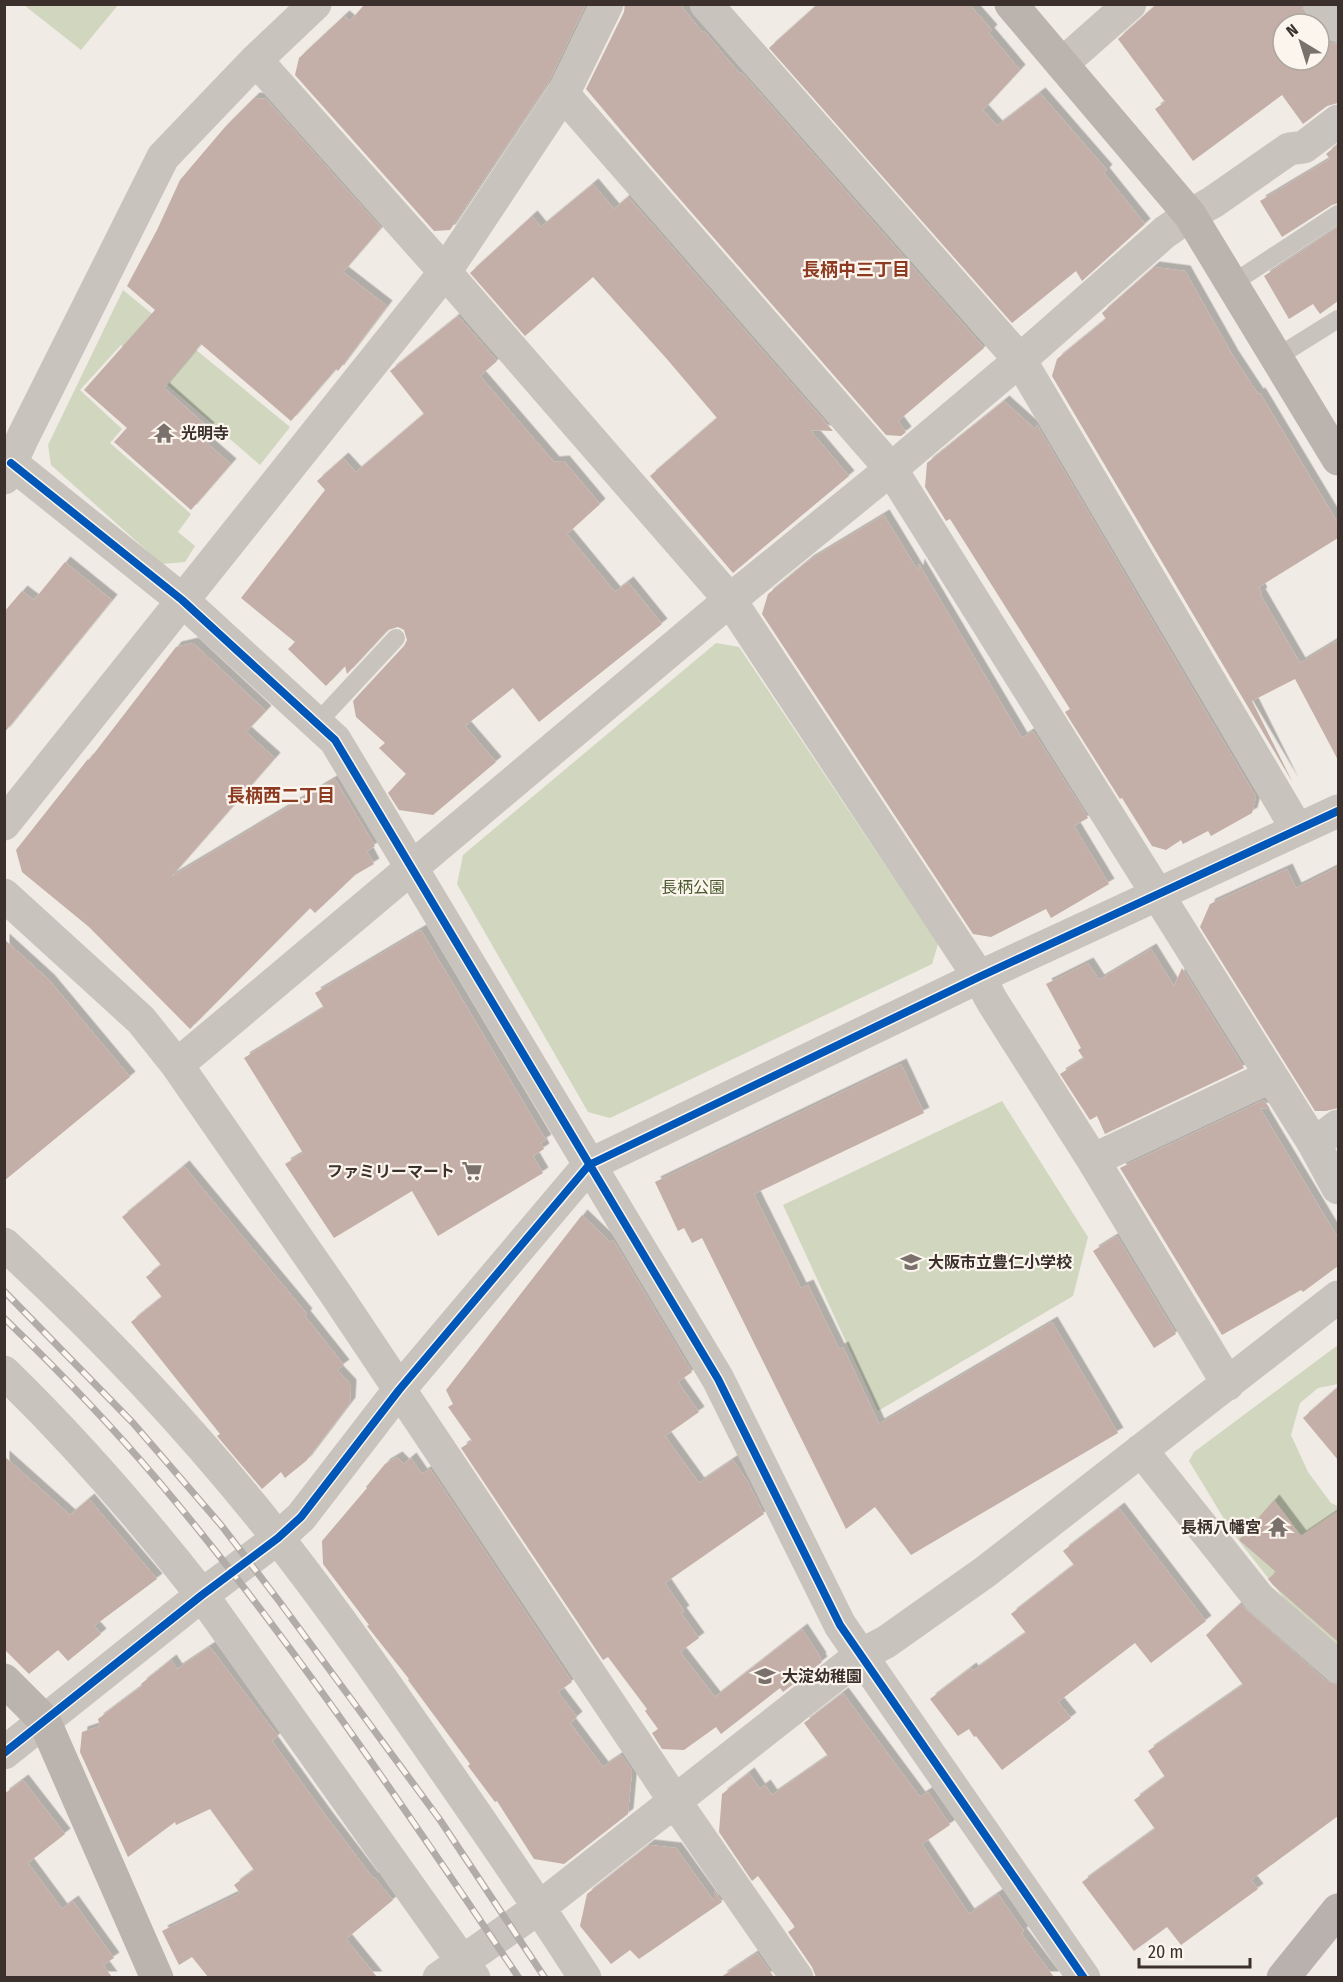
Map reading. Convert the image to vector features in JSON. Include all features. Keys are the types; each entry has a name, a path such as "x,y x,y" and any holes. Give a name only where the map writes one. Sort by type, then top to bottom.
{"main road":[{"path":"1283,1977 1338,1910"}],"street":[{"path":"315,4 256,60 163,157 8,471 182,600 334,740 718,1379 840,1625 1084,1977"},
{"path":"4,824 445,272 563,94 607,4"},
{"path":"706,4 1020,360 1297,829"},
{"path":"1011,4 1190,214 1337,453"},
{"path":"1062,64 1130,4"},
{"path":"1319,4 1338,26"},
{"path":"256,60 445,272 730,600 979,977 1228,1383"},
{"path":"563,94 891,469 1271,1076 1326,1135 1338,1188"},
{"path":"177,1065 410,866 891,469 1020,360 1165,232 1289,149 1304,147 1338,121"},
{"path":"4,1753 301,1517 399,1390 589,1165 979,977 1338,811"},
{"path":"4,895 141,1020 177,1065 399,1390 674,1800 797,1977"},
{"path":"1093,1160 1271,1076"},
{"path":"4,1244 108,1345 190,1435 269,1544 377,1672 585,1977"},
{"path":"4,1372 40,1407 163,1546 211,1588 458,1972 861,1655 886,1642 985,1572 1338,1297"},
{"path":"1141,1450 1258,1598 1338,1667"},
{"path":"4,1680 44,1720 157,1977"}],"lane":[{"path":"1233,284 1338,214"},
{"path":"1277,357 1338,319"},
{"path":"317,723 396,638"}],"green space":[{"path":"24,5 118,5 81,50"},
{"path":"123,290 290,427 260,465 121,345 80,390 122,429 110,443 191,514 178,532 195,546 185,562 162,564 51,465 48,445"},
{"name":"長柄公園","path":"716,643 739,647 938,944 932,964 610,1118 588,1112 457,884 463,855"},
{"path":"1002,1101 1088,1237 1073,1296 878,1411 783,1205"},
{"name":"長柄八幡宮","path":"1338,1345 1338,1384 1318,1388 1300,1403 1291,1435 1308,1472 1331,1503 1338,1506 1338,1646 1308,1625 1286,1601 1232,1532 1189,1461 1194,1452"}],"building":[{"path":"365,4 586,4 547,85 450,230 434,231 295,75 299,58 344,16 350,21"},
{"path":"625,4 680,4 702,32 704,31 740,74 741,72 984,348 898,421 906,432 901,436 886,435 586,89 624,12"},
{"path":"818,4 969,4 992,30 989,33 1020,70 983,110 997,126 1040,93 1107,170 1104,173 1145,224 1082,281 1076,271 1012,323 769,48"},
{"path":"1157,4 1301,4 1303,12 1271,12 1271,72 1331,72 1331,43 1338,44 1338,103 1327,106 1303,124 1282,95 1193,161 1155,109 1165,102 1118,39"},
{"path":"254,98 266,99 381,228 343,272 387,306 338,371 336,369 291,421 201,344 164,388 209,428 201,438 231,464 191,510 114,442 127,428 84,390 155,310 127,286 180,180 225,127"},
{"path":"1338,144 1338,203 1282,237 1260,201 1330,159 1326,154"},
{"path":"593,184 614,209 628,197 833,431 810,430 849,476 733,573 650,476 717,418 666,358 593,277 525,336 470,273 532,216 541,227"},
{"path":"1338,227 1338,301 1320,314 1313,304 1289,319 1264,276"},
{"path":"1154,267 1185,271 1233,356 1258,394 1260,393 1338,523 1338,538 1259,587 1262,593 1260,594 1300,663 1338,640 1338,760 1295,679 1252,701 1293,783 1052,376 1057,359 1106,319 1102,313"},
{"path":"458,316 497,361 480,376 554,462 564,461 600,504 567,534 615,592 628,582 662,624 539,722 513,688 465,726 496,762 433,815 399,810 388,793 406,774 379,748 385,743 356,717 353,701 404,646 407,640 404,630 398,627 388,630 347,674 345,666 326,686 288,649 295,642 241,598 325,490 317,481 343,458 356,472 424,414 390,371"},
{"path":"1004,401 1035,429 1037,425 1256,797 1252,813 1211,836 1208,831 1183,844 1181,840 1166,850 1152,846 1065,712 1070,709 950,519 946,521 925,487 927,463"},
{"path":"884,515 918,571 919,564 1022,738 1033,731 1088,818 1074,826 1109,884 1051,918 1046,909 991,937 973,934 762,614 768,594 808,561"},
{"path":"65,562 112,600 4,733 4,612 22,591 34,600"},
{"path":"193,643 266,711 246,732 275,758 171,877 335,779 375,846 367,851 374,864 355,875 315,913 310,908 190,1029 89,927 22,872 16,850 176,647"},
{"path":"1338,867 1338,1108 1315,1111 1200,927 1210,904 1287,869 1296,888"},
{"path":"421,930 546,1140 541,1143 544,1149 533,1156 543,1173 438,1236 412,1191 334,1238 285,1164 303,1153 244,1058 324,1008 315,993"},
{"path":"4,939 49,980 130,1077 4,1181"},
{"path":"1151,949 1174,986 1182,968 1244,1068 1105,1134 1097,1116 1090,1120 1060,1074 1084,1059 1078,1050 1081,1048 1046,984 1088,963 1099,980"},
{"path":"901,1064 924,1113 754,1194 801,1288 808,1285 839,1349 843,1347 879,1424 1052,1322 1118,1433 911,1555 875,1507 846,1529 702,1238 692,1243 684,1228 678,1231 655,1182"},
{"path":"1264,1100 1270,1109 1260,1108 1338,1238 1338,1266 1303,1292 1301,1290 1222,1335 1120,1168"},
{"path":"184,1166 307,1314 305,1316 344,1365 337,1370 351,1385 350,1403 306,1461 285,1478 281,1472 262,1489 217,1436 220,1434 131,1322 162,1297 146,1277 161,1265 122,1217"},
{"path":"582,1215 610,1242 613,1240 692,1372 678,1382 699,1412 665,1436 699,1483 733,1460 748,1482 764,1514 665,1583 684,1611 681,1613 699,1638 680,1652 715,1697 802,1629 822,1662 783,1692 780,1688 721,1734 716,1727 684,1750 662,1749 652,1733 658,1729 645,1711 647,1709 608,1657 603,1660 461,1448 472,1441 448,1407 453,1404 446,1390"},
{"path":"1117,1236 1176,1334 1154,1348 1093,1251"},
{"path":"1338,1387 1338,1460 1303,1418"},
{"path":"4,1456 70,1515 89,1499 157,1579 94,1626 101,1634 68,1661 58,1650 29,1674 4,1649"},
{"path":"397,1457 404,1464 411,1458 422,1474 430,1469 572,1682 558,1692 577,1717 570,1723 603,1767 621,1755 632,1771 628,1814 564,1864 534,1859 497,1801 495,1802 468,1766 470,1764 409,1679 367,1626 369,1625 323,1564 322,1541 385,1464"},
{"path":"1274,1500 1301,1536 1338,1511 1337,1641 1273,1585 1268,1579 1276,1572 1239,1540"},
{"path":"1119,1508 1206,1621 1151,1663 1135,1643 1058,1702 1071,1718 1002,1770 969,1729 958,1736 930,1699 971,1668 973,1671 1026,1633 1011,1614 1074,1565 1063,1551"},
{"path":"1240,1604 1326,1681 1338,1685 1338,1816 1251,1880 1258,1889 1181,1945 1167,1927 1134,1951 1082,1882 1155,1829 1134,1800 1165,1777 1148,1751 1243,1685 1206,1635"},
{"path":"210,1647 278,1736 272,1741 326,1816 373,1878 393,1900 346,1939 377,1977 208,1977 192,1957 179,1965 162,1931 240,1893 234,1885 254,1870 210,1809 176,1825 175,1822 128,1857 80,1752 82,1732 100,1726 98,1719 142,1686 141,1684 171,1660 177,1669"},
{"path":"843,1693 920,1797 928,1792 950,1825 922,1844 969,1914 998,1894 1024,1931 1021,1933 1054,1977 816,1977 812,1967 788,1932 795,1927 758,1876 752,1881 719,1832 722,1794 749,1773 760,1789 765,1785 772,1795 828,1756 804,1723"},
{"path":"23,1780 65,1834 28,1863 62,1909 73,1901 114,1958 103,1965 112,1977 4,1977 4,1794"},
{"path":"649,1845 676,1848 714,1901 714,1891 722,1902 639,1959 630,1950 611,1964 580,1926 587,1894"},
{"path":"757,1953 774,1977 721,1977"}],"railway":[{"path":"4,1291 133,1423 221,1525 440,1820 545,1978"},
{"path":"4,1318 104,1419 160,1483 255,1602 346,1726 519,1978"}],"cycle path":[{"path":"11,463 182,600 335,740 718,1379 840,1625 1084,1978"},
{"path":"4,1753 202,1595 278,1538 301,1517 399,1390 589,1165 979,977 1338,811"}],"place":[{"name":"光明寺","path":"164,433"},
{"name":"ファミリーマート","path":"472,1171"},
{"name":"大阪市立豊仁小学校","path":"911,1262"},
{"name":"長柄八幡宮","path":"1278,1527"},
{"name":"大淀幼稚園","path":"765,1676"}],"district":[{"name":"長柄中三丁目","path":"856,270"},
{"name":"長柄西二丁目","path":"281,796"}]}
